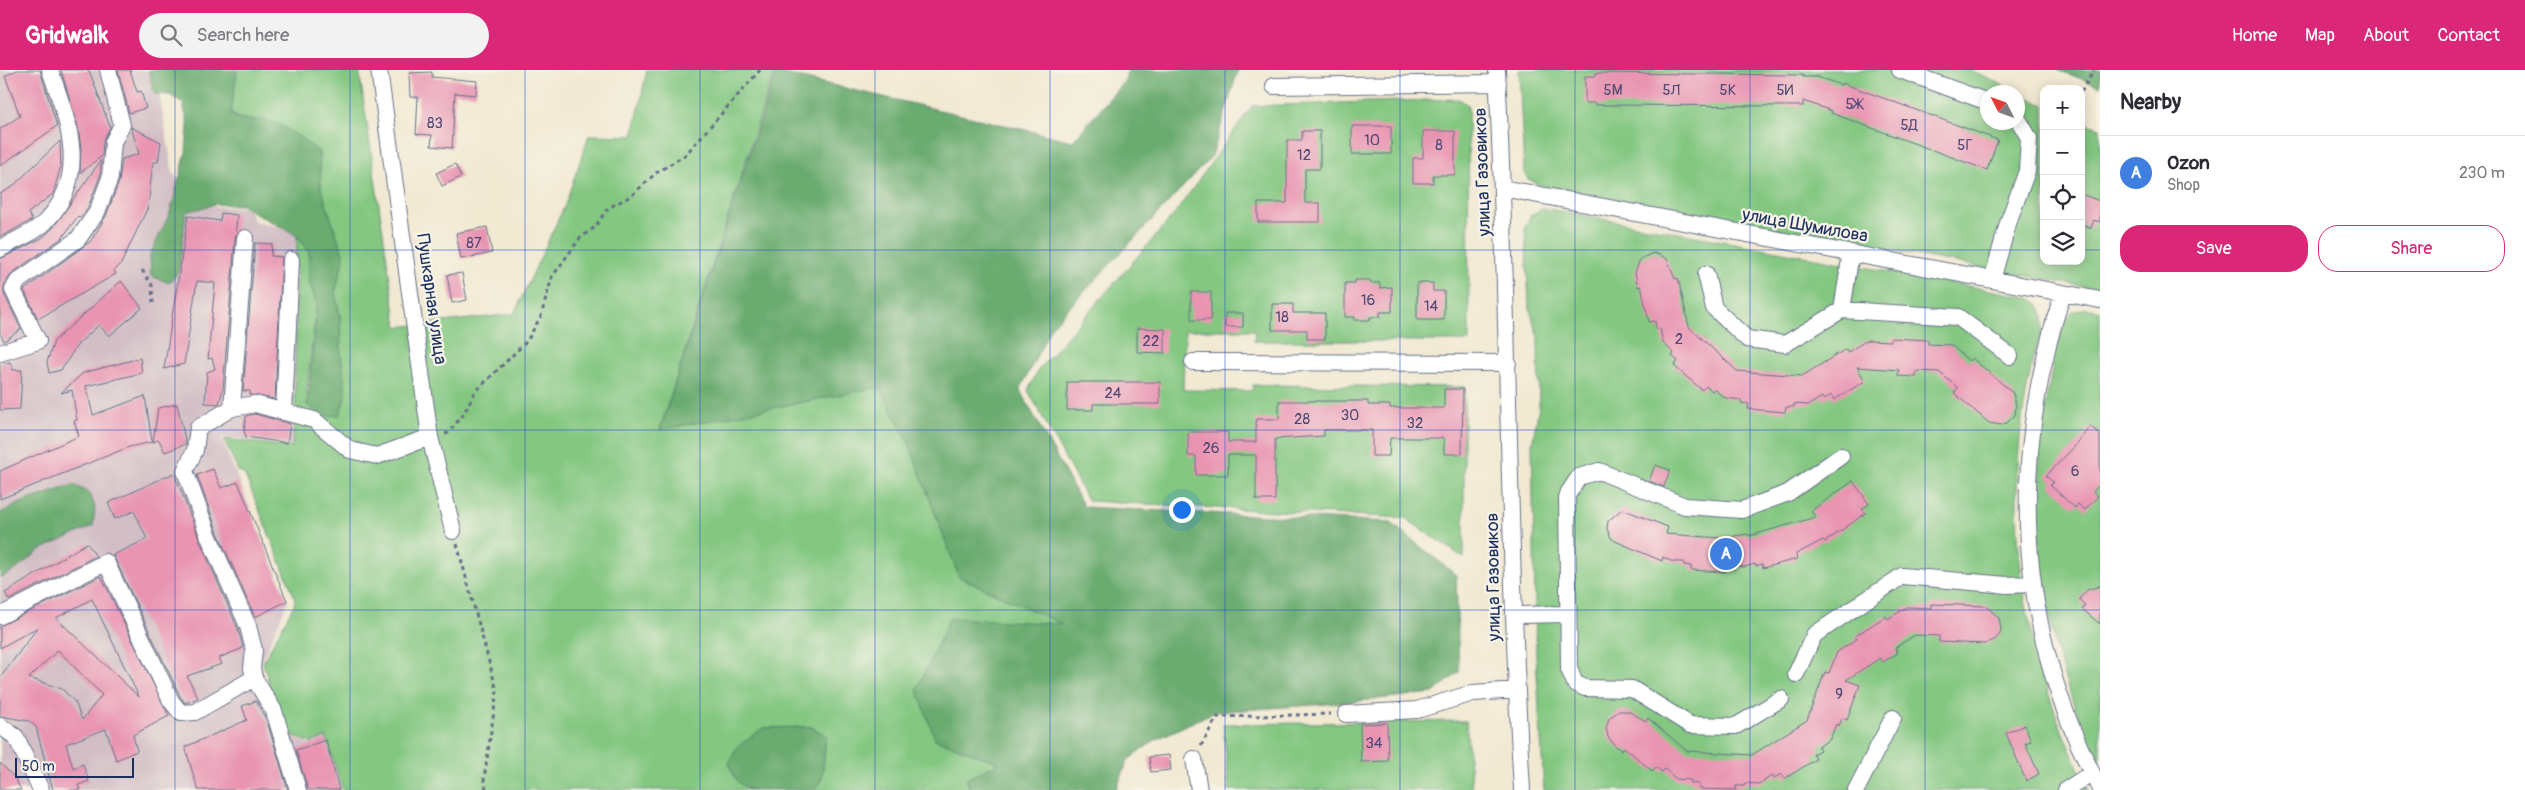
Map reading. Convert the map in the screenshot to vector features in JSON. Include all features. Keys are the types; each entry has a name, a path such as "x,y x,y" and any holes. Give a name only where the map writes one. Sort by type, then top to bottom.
{"street":[{"path":"0,249 46,222 66,194 74,161 69,126 50,70"},
{"path":"0,353 38,341 13,290 18,281 78,239 97,212 110,178 113,142 122,125 108,70"},
{"name":"Пушкарная улица","path":"379,70 430,437 453,531"},
{"path":"1900,70 1980,99"},
{"path":"1274,86 1500,74"},
{"name":"улица Газовиков","path":"1500,74 1514,615 1522,790"},
{"path":"1992,280 2009,220 2027,171 2029,138 2024,130"},
{"name":"улица Шумилова","path":"1502,188 2100,300"},
{"path":"232,408 245,238"},
{"path":"1842,310 1851,253"},
{"path":"284,412 291,260"},
{"path":"1706,274 1714,308 1747,339 1785,344 1842,310 1958,317 2010,356"},
{"path":"2063,293 2042,362 2030,434 2027,506 2032,584 2045,650 2056,686 2068,721 2100,789"},
{"path":"1193,362 1508,363"},
{"path":"298,790 274,710 254,678 252,637 209,537 185,471 195,450 198,428 232,408 255,404 314,420 350,450 377,456 430,437"},
{"path":"1780,699 1736,726 1690,725 1632,689 1579,687 1570,674 1567,614 1566,502 1570,488 1585,474 1606,472 1685,506 1742,510 1788,493 1841,456"},
{"path":"0,616 106,562 171,700 181,713 195,712 254,678"},
{"path":"1796,674 1814,635 1902,576 2007,585 2032,584"},
{"path":"1514,615 1567,614"},
{"path":"1346,714 1417,710 1473,693 1517,690"},
{"path":"1856,790 1893,718"},
{"path":"0,726 16,736 41,790"},
{"path":"1194,759 1199,790"},
{"path":"2066,790 2092,773"}],"path":[{"path":"430,437 448,434 463,415 475,392 527,341 541,316 552,277 580,238 595,227 608,208 631,196 656,173 685,155 760,70"},
{"path":"2085,85 2094,70"},
{"path":"142,270 152,285 153,303"},
{"path":"453,531 497,691 484,780 486,790"},
{"path":"1194,759 1217,717 1346,714"}],"shaded area":[{"path":"0,70 155,70 173,173 199,206 248,208 254,221 301,232 292,445 221,437 288,601 261,663 277,731 310,744 326,738 342,790 0,790"}],"green space":[{"path":"149,70 237,70 231,114 241,119 267,121 285,128 319,152 321,189 344,257 335,292 340,316 341,354 346,394 340,415 323,416 307,405 317,304 309,282 309,252 297,235 242,205 216,204 186,212 179,271 169,283 151,276 150,255 170,213 186,153 188,125 183,103 170,95 154,94"},
{"path":"237,70 359,70 397,327 514,314 565,205 589,135 633,136 647,70 775,70 660,429 880,386 908,441 1064,625 935,739 999,763 966,779 970,790 815,790 822,778 826,736 811,727 764,728 747,789 754,790 343,790 326,737 311,743 282,731 263,662 294,605 295,598 245,475 238,471 224,439 292,447 295,417 297,235 309,252 309,282 317,304 306,394 341,354 340,316 335,292 344,257 321,189 319,152 272,122 240,119 231,113"},
{"path":"1128,70 1238,70 1212,156 1051,327 1020,390 1084,507 1390,522 1456,575 1459,672 1433,693 1341,703 1214,712 1155,740 1128,760 1116,790 970,790 966,779 999,763 935,739 917,689 950,618 1062,624 959,577 908,441 880,387 660,430 776,72 1073,141 1125,80"},
{"path":"1519,70 1971,70 2002,85 1980,85 1980,130 2025,130 2025,96 2040,103 2040,265 2085,265 2085,123 2100,128 2100,290 1539,185 1527,178 1524,171"},
{"path":"2058,70 2100,70 2100,86"},
{"path":"1459,99 1468,105 1469,341 1254,341 1255,330 1185,330 1183,390 1252,391 1253,385 1464,387 1464,558 1405,518 1088,501 1028,390 1039,369 1173,216 1252,106"},
{"path":"1543,208 2027,297 2038,305 2042,312 2043,324 2032,363 2022,417 2019,449 2018,538 2030,625 2040,667 2070,750 2089,790 1544,790 1536,656 1532,444 1539,407 1538,338 1529,305 1525,228 1531,215"},
{"path":"2086,308 2100,311 2100,764 2080,720 2064,675 2051,628 2043,580 2039,531 2038,482 2042,434 2054,360 2058,342 2068,317 2073,312"},
{"path":"73,485 90,493 95,508 93,526 40,550 14,571 0,578 0,513 25,501"},
{"path":"1466,721 1472,790 1229,790 1223,724"},
{"path":"811,727 826,735 822,778 815,790 754,790 737,781 729,763 736,748 763,728"}],"building":[{"path":"17,70 40,70 57,126 0,166 0,129 20,116 5,76"},
{"path":"61,70 89,70 110,127 103,141 102,156 80,173 81,148 78,127"},
{"path":"118,70 130,70 137,92 141,91 146,108 129,113"},
{"path":"432,72 432,77 477,81 476,95 455,93 452,148 431,146 432,135 416,134 418,97 410,97 409,73"},
{"path":"1596,73 1803,75 1803,77 1817,77 1841,85 1842,83 1998,140 1987,170 1803,101 1803,106 1595,105 1595,103 1585,103 1585,76 1596,76"},
{"path":"1352,126 1391,126 1391,154 1352,154"},
{"path":"131,127 161,142 158,162 153,162 148,207 121,264 114,271 116,274 38,319 24,290 91,241 106,216 119,182 122,159 139,154"},
{"path":"1302,131 1320,131 1320,169 1305,169 1305,203 1320,203 1320,222 1258,222 1258,203 1287,203 1287,140 1302,140"},
{"path":"1423,131 1455,131 1455,175 1433,175 1433,183 1413,183 1413,158 1423,158"},
{"path":"60,141 61,166 53,194 28,213 32,220 0,237 0,194 12,187"},
{"path":"101,160 100,176 88,207 80,218 78,216 62,238 12,273 4,285 4,294 21,329 4,341 0,334 0,259 42,238 53,228"},
{"path":"455,164 461,177 442,186 436,173"},
{"path":"2085,195 2100,201 2100,222 2094,220 2091,228 2085,226"},
{"path":"221,213 237,215 223,389 219,404 205,403 207,372 215,369 212,358 208,359 215,283 197,281 184,364 164,369 188,216 220,221"},
{"path":"487,227 492,253 461,259 456,233"},
{"path":"255,243 272,244 271,256 282,257 275,399 250,395 250,391 243,391"},
{"path":"1653,253 1667,259 1675,279 1678,278 1689,327 1737,371 1802,376 1846,349 1848,352 1867,340 1891,341 1891,338 1928,340 1928,344 1951,345 1969,361 1972,358 2013,393 2016,405 2015,415 2007,423 2001,425 1989,423 1954,393 1958,388 1939,372 1917,371 1916,377 1898,376 1899,370 1857,367 1865,381 1834,400 1831,395 1824,400 1822,397 1809,405 1794,404 1794,407 1786,407 1785,412 1748,409 1749,404 1741,403 1741,400 1725,398 1714,389 1712,391 1706,386 1702,390 1674,366 1678,361 1672,356 1674,353 1663,343 1660,328 1656,329 1655,321 1649,322 1641,286 1638,287 1635,273 1640,259"},
{"path":"462,273 467,300 452,303 447,275"},
{"path":"1355,280 1370,280 1370,283 1380,283 1380,288 1392,287 1392,312 1380,312 1380,317 1370,317 1370,320 1354,320 1355,317 1345,317 1345,283 1355,283"},
{"path":"121,281 142,308 109,336 99,325 78,344 61,370 49,373 47,362 54,341"},
{"path":"1417,283 1433,283 1433,291 1444,291 1444,320 1417,320"},
{"path":"1191,292 1211,292 1211,320 1191,320"},
{"path":"1272,304 1293,304 1293,313 1325,313 1325,339 1307,339 1307,330 1272,330"},
{"path":"1225,313 1243,313 1243,327 1225,327"},
{"path":"1137,328 1165,329 1165,353 1137,352"},
{"path":"140,358 142,373 86,386 93,415 145,396 152,442 129,447 0,499 0,471 79,436 74,421 77,420 72,390 61,393 83,373"},
{"path":"10,362 13,370 22,370 20,409 0,410 0,364"},
{"path":"1067,382 1160,382 1160,404 1093,404 1093,410 1067,410"},
{"path":"1444,389 1463,389 1462,454 1444,454 1444,438 1390,438 1389,456 1372,456 1372,430 1324,430 1324,436 1275,439 1275,500 1256,500 1256,455 1228,455 1228,475 1196,475 1196,456 1188,456 1188,432 1228,432 1228,442 1256,442 1256,419 1279,419 1279,401 1368,401 1368,405 1390,405 1390,408 1444,408"},
{"path":"177,404 186,444 165,452 159,440 153,442 158,408"},
{"path":"255,414 290,424 287,443 246,437 244,431 246,416"},
{"path":"2090,426 2100,434 2100,484 2093,492 2098,496 2085,510 2078,504 2075,508 2050,485 2053,482 2046,476 2075,446"},
{"path":"1655,465 1670,470 1664,487 1649,481"},
{"path":"213,469 221,488 238,482 287,601 255,617 218,533 197,475"},
{"path":"174,473 200,541 238,629 243,648 219,658 222,664 187,676 198,698 185,703 113,555 147,539 134,511 115,519 108,503"},
{"path":"1853,481 1869,504 1862,509 1866,513 1825,542 1823,540 1796,554 1797,559 1763,568 1762,564 1756,566 1755,564 1745,567 1734,566 1734,569 1726,568 1725,572 1691,570 1691,566 1684,565 1684,562 1673,562 1663,557 1662,561 1615,541 1611,538 1607,529 1608,521 1622,509 1668,527 1666,534 1734,539 1734,536 1748,534 1749,536 1816,517 1811,511"},
{"path":"87,543 96,556 9,600 5,593"},
{"path":"101,576 169,716 133,735 137,751 116,760 106,729 66,744 73,768 83,764 89,781 78,785 80,790 53,790 36,727 29,721 0,716 0,678 38,627 0,648 0,626","holes":["92,599 139,697 56,618","58,650 102,695 82,720 75,702 62,689 29,678"]},
{"path":"2100,586 2100,624 2082,609 2085,605 2079,599 2087,590"},
{"path":"1931,604 1986,606 1999,618 2000,634 1996,639 1985,644 1939,642 1939,636 1915,635 1895,648 1898,653 1883,662 1880,658 1846,680 1860,685 1847,720 1842,718 1839,726 1836,724 1830,739 1818,747 1820,750 1813,754 1816,759 1784,779 1782,774 1774,778 1773,775 1759,784 1745,783 1744,786 1736,786 1736,790 1699,789 1699,784 1691,783 1691,780 1676,779 1665,769 1662,772 1656,767 1652,771 1624,747 1622,750 1614,745 1608,737 1606,728 1609,718 1619,711 1628,711 1646,721 1648,718 1687,751 1752,755 1807,720 1825,672 1829,673 1837,652 1857,639 1855,636 1886,616 1888,619 1907,607 1931,608"},
{"path":"256,701 267,721 288,790 198,790 185,747 247,720 242,706"},
{"path":"1387,723 1388,761 1361,762 1360,724"},
{"path":"2025,725 2031,741 2025,743 2039,774 2026,781 2006,733"},
{"path":"326,740 339,790 308,790 296,750"},
{"path":"1169,755 1171,770 1151,772 1149,757"},
{"path":"0,763 14,777 21,790 0,790"}],"place":[{"name":"Ozon","path":"1726,554"}]}
